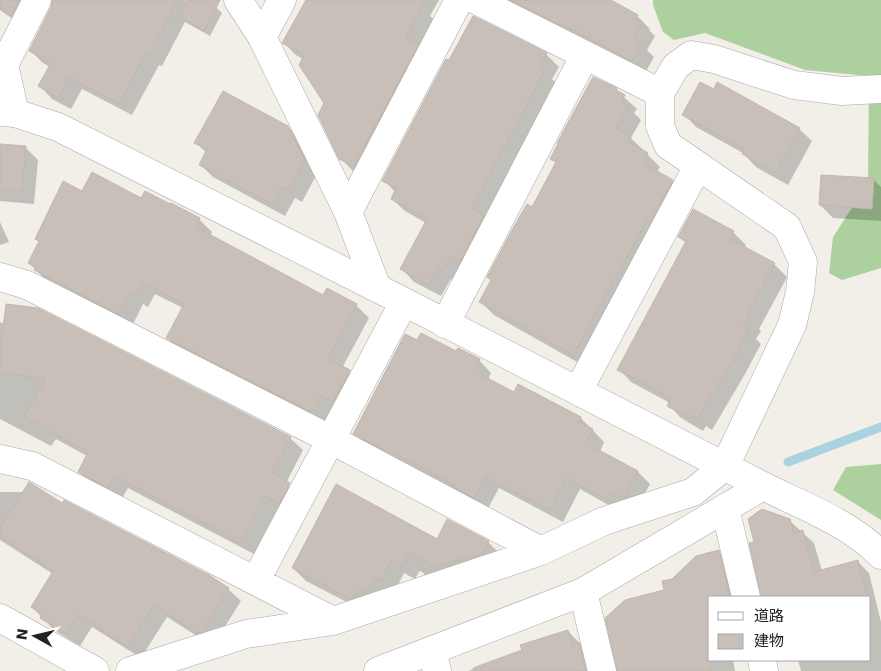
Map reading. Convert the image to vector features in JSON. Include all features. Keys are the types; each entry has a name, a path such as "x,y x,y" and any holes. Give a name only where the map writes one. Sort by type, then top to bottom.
{"street":[{"path":"37,0 2,61 7,112 58,127 377,288 763,486 845,526 869,542 881,555"},
{"path":"238,0 262,37 348,212 377,288"},
{"path":"262,37 282,0"},
{"path":"348,212 459,0"},
{"path":"476,0 660,93"},
{"path":"445,324 586,55"},
{"path":"130,671 246,634 333,621 541,551 604,521 693,492 725,466 792,325 800,292 803,262 787,227 668,145 660,126 660,93 676,66 691,56 714,59 794,85 842,91 881,89"},
{"path":"578,391 698,166"},
{"path":"0,277 27,285 330,439 541,551"},
{"path":"256,580 404,302"},
{"path":"0,459 32,466 333,621"},
{"path":"378,671 435,661 583,592 763,486"},
{"path":"725,508 746,596"},
{"path":"583,592 602,671"},
{"path":"0,618 95,671"}],"green space":[{"path":"653,0 881,0 881,268 842,280 829,273 833,237 868,183 869,76 805,70 705,33 674,40 663,32"},
{"path":"881,464 881,520 833,490 846,467"}],"building":[{"path":"0,0 19,0 11,16 0,8"},
{"path":"52,0 178,0 149,55 146,53 119,104 69,77 58,98 38,86 51,63 29,51 51,7"},
{"path":"188,0 220,0 204,31 179,17"},
{"path":"306,0 426,0 406,37 419,44 354,166 339,159 318,115 324,103 299,65 304,55 282,43"},
{"path":"511,0 611,0 638,15 636,19 643,22 634,39 642,43 632,61 563,24 562,26"},
{"path":"473,16 547,53 540,67 545,70 472,209 484,215 459,262 450,257 443,270 438,267 428,285 400,269 427,219 391,199 396,188 382,181 446,59 449,60"},
{"path":"593,77 617,88 616,90 625,95 621,102 629,106 616,129 630,136 627,141 648,153 643,163 673,180 650,222 647,220 573,355 479,302 491,280 487,277 512,230 527,204 532,207 556,162 550,159"},
{"path":"700,82 714,89 717,82 800,128 775,173 742,154 744,149 682,115"},
{"path":"223,91 288,126 305,160 289,191 282,186 272,204 199,165 207,149 194,143"},
{"path":"0,144 26,146 22,191 0,190"},
{"path":"92,172 141,198 145,191 171,203 200,218 196,227 323,295 327,288 357,304 328,359 350,370 333,402 321,396 312,412 166,338 184,304 143,282 135,296 130,293 119,314 34,270 36,267 28,263 39,241 35,239 63,181 82,191"},
{"path":"821,175 874,178 872,209 819,205"},
{"path":"693,209 734,231 730,239 775,263 747,316 749,317 743,327 749,330 733,361 698,418 693,415 690,419 667,406 671,398 617,370 686,241 678,237"},
{"path":"6,304 38,308 291,437 272,473 290,483 279,504 265,496 241,543 115,476 108,488 78,472 88,452 24,417 45,379 0,372 0,350"},
{"path":"421,333 456,351 458,348 480,359 474,371 514,392 518,384 581,417 579,422 593,429 586,443 638,471 624,498 612,493 608,500 567,478 550,510 486,477 474,498 453,487 454,485 394,453 393,455 353,434 405,334 417,340"},
{"path":"29,482 62,503 64,500 209,575 229,588 202,632 197,633 154,605 128,647 79,615 66,634 40,618 42,614 31,607 53,571 0,536 0,528"},
{"path":"336,484 437,539 447,519 489,541 482,554 419,571 425,561 409,553 402,567 391,561 381,581 374,578 366,593 359,589 354,597 350,599 292,568"},
{"path":"762,509 790,519 794,533 803,530 814,572 858,560 867,596 761,596 749,543 754,542 748,519"},
{"path":"719,550 730,596 708,596 708,661 710,661 710,671 617,671 605,618 625,600 664,590 662,581 672,579 696,556"},
{"path":"568,630 573,646 579,642 586,671 474,671 473,668 522,650 520,645"}],"waterway":[{"path":"788,462 881,427"}]}
